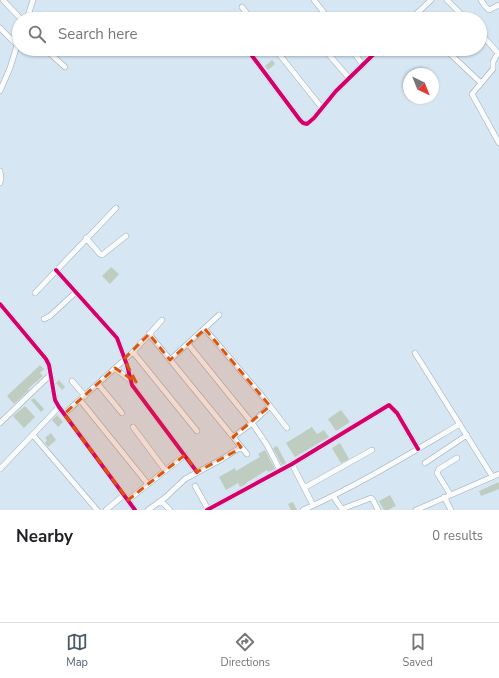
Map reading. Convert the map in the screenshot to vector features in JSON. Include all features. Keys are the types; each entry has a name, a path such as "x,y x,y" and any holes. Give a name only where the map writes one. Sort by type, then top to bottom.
{"street":[{"path":"3,0 14,12"},
{"path":"29,12 33,0"},
{"path":"314,0 323,12"},
{"path":"419,12 431,0"},
{"path":"447,0 459,12"},
{"path":"481,0 489,10 499,5"},
{"path":"242,7 246,12"},
{"path":"0,28 12,37"},
{"path":"487,41 498,53 493,62 493,69 473,92 473,97 499,143"},
{"path":"0,91 14,56"},
{"path":"53,56 65,66"},
{"path":"252,56 303,123 307,124 349,78 372,56"},
{"path":"281,56 322,108"},
{"path":"330,56 349,78"},
{"path":"356,56 363,65"},
{"path":"452,56 481,83"},
{"path":"0,171 0,183"},
{"path":"35,293 116,208"},
{"path":"86,238 102,255 126,236"},
{"path":"56,270 117,338 134,389 197,472"},
{"path":"44,319 50,316 76,292"},
{"path":"0,304 43,354 49,365 55,400 59,407 135,510"},
{"path":"170,360 219,316"},
{"path":"64,414 133,352 162,320"},
{"path":"205,329 287,428"},
{"path":"149,334 247,454"},
{"path":"188,344 252,423 267,445 280,470"},
{"path":"133,352 197,431"},
{"path":"415,354 492,476"},
{"path":"115,368 131,381"},
{"path":"0,423 50,375"},
{"path":"72,381 85,396"},
{"path":"98,384 122,413"},
{"path":"80,400 147,483"},
{"path":"195,486 208,510 292,464 389,405 397,413 418,448"},
{"path":"233,437 252,423 270,406"},
{"path":"0,469 59,407"},
{"path":"302,510 333,496 460,424"},
{"path":"133,427 165,470"},
{"path":"33,435 97,510"},
{"path":"425,463 467,435"},
{"path":"148,510 161,501 185,479 241,447"},
{"path":"304,488 372,450"},
{"path":"128,500 147,483 185,455"},
{"path":"450,494 437,473 439,469 457,458"},
{"path":"292,464 313,505"},
{"path":"416,510 499,474"},
{"path":"106,510 124,495"},
{"path":"333,496 342,509 371,498 378,510"},
{"path":"444,497 451,510"},
{"path":"161,501 170,510"}],"highlighted area":[{"path":"205,329 270,406 233,437 241,447 234,452 197,472 185,455 128,500 64,414 115,368 136,382 124,359 149,334 170,360"}],"building":[{"path":"272,60 275,64 268,70 265,66"},
{"path":"111,267 119,274 110,284 102,276"},
{"path":"40,365 44,369 40,373 43,376 14,404 7,396"},
{"path":"59,380 65,387 62,390 56,383"},
{"path":"34,398 44,409 41,412 31,400"},
{"path":"25,406 35,417 24,428 13,416"},
{"path":"341,410 350,422 336,431 328,419"},
{"path":"57,415 63,422 58,427 52,420"},
{"path":"312,427 317,434 324,430 329,437 295,457 286,443"},
{"path":"51,433 56,440 48,447 45,443 47,440 45,438"},
{"path":"340,443 349,459 341,463 332,448"},
{"path":"277,446 286,463 282,465 273,448"},
{"path":"265,450 275,469 268,472 267,470 240,487 238,483 226,490 219,477 235,468 236,471 260,457 258,454"},
{"path":"499,482 499,489 481,496 479,491"},
{"path":"390,495 396,506 388,510 384,510 379,501"},
{"path":"293,502 297,510 291,510 288,504"}],"cycle path":[{"path":"252,56 300,120 307,124 314,118 336,91 372,56"},
{"path":"56,270 117,338 127,365 132,385 197,472"},
{"path":"0,304 46,359 49,365 55,400 59,407 135,510"},
{"path":"207,510 292,464 389,405 397,413 418,449"}]}
